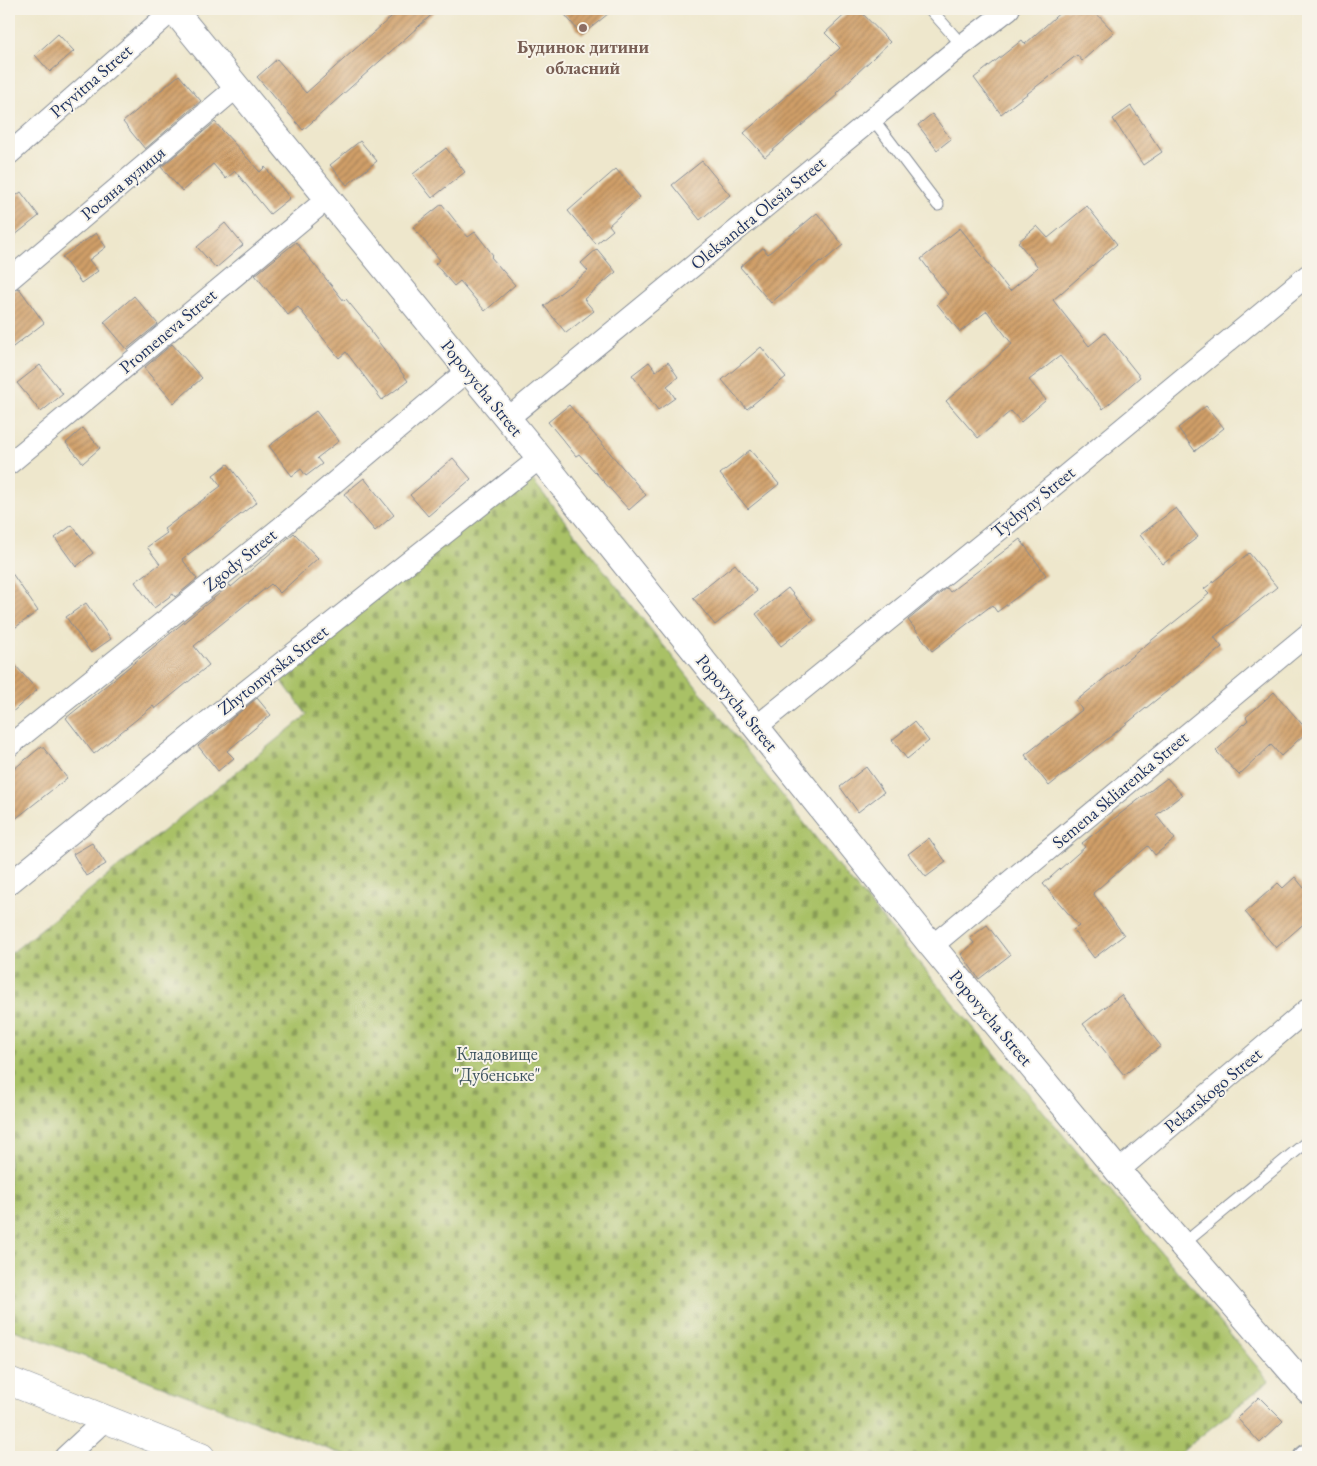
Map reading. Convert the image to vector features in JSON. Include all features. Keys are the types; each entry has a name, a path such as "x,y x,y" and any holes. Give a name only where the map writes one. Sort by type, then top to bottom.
{"main road":[{"path":"9,1380 201,1457"}],"street":[{"name":"Popovycha Street","path":"173,9 540,458 932,946 1118,1171 1308,1390"},
{"name":"Pryvitna Street","path":"9,154 173,9"},
{"name":"Oleksandra Olesia Street","path":"507,419 962,45 1009,9"},
{"name":"Росяна вулиця","path":"9,280 237,87"},
{"name":"Promeneva Street","path":"9,464 327,199"},
{"name":"Tychyny Street","path":"756,727 1308,275"},
{"name":"Zgody Street","path":"9,746 279,529 468,370"},
{"name":"Zhytomyrska Street","path":"9,884 216,715 540,458"},
{"name":"Semena Skliarenka Street","path":"932,946 1308,634"},
{"name":"Pekarskogo Street","path":"1118,1171 1308,1009"},
{"path":"65,1457 105,1420"},
{"path":"1304,1457 1308,1454"}],"lane":[{"path":"930,9 962,45"},
{"path":"873,119 938,205"},
{"path":"1182,1245 1308,1141"}],"green space":[{"name":"Кладовище \"Дубенське\"","path":"530,477 839,867 1269,1381 1175,1457 758,1457 754,1452 747,1457 349,1457 9,1328 9,955 307,715 275,672"}],"building":[{"path":"400,9 438,9 303,130 257,77 277,59 306,93"},
{"name":"Будинок дитини обласний","path":"560,9 614,9 582,35"},
{"path":"851,9 858,9 890,42 836,93 837,95 765,157 744,133 840,48 825,33"},
{"path":"1064,9 1092,9 1114,32 1082,61 1077,55 1001,114 974,78 1022,40 1025,44"},
{"path":"58,34 74,51 50,72 35,55"},
{"path":"179,75 201,101 145,149 123,122"},
{"path":"1131,106 1162,152 1143,165 1113,119"},
{"path":"932,114 951,139 937,150 918,125"},
{"path":"215,122 260,172 265,167 290,198 270,214 235,171 226,179 213,164 182,191 161,167"},
{"path":"360,141 377,161 347,185 330,165"},
{"path":"446,148 465,172 432,198 413,174"},
{"path":"702,161 730,195 700,220 672,185"},
{"path":"616,169 640,197 609,225 613,230 596,244 568,211"},
{"path":"21,192 39,216 9,240 9,201"},
{"path":"442,204 468,237 475,232 493,255 491,257 515,285 485,311 460,281 454,286 435,264 440,260 413,227"},
{"path":"1087,206 1117,244 1053,300 1089,346 1105,333 1140,377 1103,409 1060,356 1029,380 1046,400 1021,422 1011,411 978,438 946,401 1012,344 987,311 960,332 937,304 948,295 921,259 960,228 1010,291 1038,267 1018,242 1037,226 1048,238"},
{"path":"817,213 843,245 821,263 820,261 771,303 740,267 763,248 768,254"},
{"path":"225,223 243,245 216,268 197,247"},
{"path":"96,233 106,247 89,260 98,271 81,283 62,257"},
{"path":"296,242 344,301 346,299 372,331 408,381 382,400 346,352 339,358 298,307 288,315 255,275"},
{"path":"597,249 616,272 584,299 594,311 566,333 544,306 588,271 581,263"},
{"path":"19,288 44,323 9,350 9,292"},
{"path":"134,296 158,324 127,349 104,322"},
{"path":"172,344 202,378 174,403 144,368"},
{"path":"761,347 786,377 747,409 722,380"},
{"path":"649,362 656,371 668,362 678,377 667,386 675,398 658,410 632,375"},
{"path":"40,365 63,394 41,412 17,383"},
{"path":"569,405 646,495 629,510 579,454 576,456 548,422"},
{"path":"1206,406 1224,428 1195,451 1178,428"},
{"path":"316,411 339,441 317,458 322,464 306,476 301,469 292,476 269,446"},
{"path":"83,428 100,448 83,463 66,443"},
{"path":"750,450 779,484 748,509 720,474"},
{"path":"453,458 471,479 428,516 410,495"},
{"path":"228,464 257,502 182,559 197,579 175,597 173,594 154,608 135,582 160,564 147,547 167,533 164,529 221,486 213,475"},
{"path":"364,478 394,515 375,531 344,494"},
{"path":"1176,508 1198,537 1163,564 1140,535"},
{"path":"72,525 93,553 76,567 55,538"},
{"path":"294,533 318,558 280,593 271,584 194,646 209,665 155,709 153,706 94,754 66,718 230,585 231,587"},
{"path":"1020,539 1046,575 997,612 992,605 932,651 908,620 947,588 950,592"},
{"path":"1249,553 1277,587 1214,637 1222,647 1049,786 1025,755 1082,710 1076,701 1209,594 1204,589"},
{"path":"735,564 757,591 715,625 693,598"},
{"path":"9,569 38,611 9,632"},
{"path":"788,588 814,620 781,646 756,614"},
{"path":"86,603 111,639 91,653 66,617"},
{"path":"9,658 37,690 9,715"},
{"path":"1274,692 1308,731 1281,756 1271,745 1239,775 1216,751 1248,720 1246,717"},
{"path":"257,698 271,715 227,751 234,758 218,771 198,746"},
{"path":"914,722 929,741 907,759 892,740"},
{"path":"42,746 67,778 9,824 9,773"},
{"path":"866,767 884,792 858,812 840,787"},
{"path":"1167,778 1182,795 1156,815 1175,839 1155,855 1148,846 1093,893 1124,935 1094,958 1073,930 1079,926 1043,884 1085,847 1082,843"},
{"path":"929,838 946,862 926,877 908,854"},
{"path":"92,843 106,864 86,876 73,854"},
{"path":"1295,877 1308,893 1308,920 1276,948 1245,912 1278,883 1283,888"},
{"path":"987,925 1010,955 979,979 961,954 974,943 970,938"},
{"path":"1121,995 1161,1046 1124,1075 1083,1024"},
{"path":"1259,1397 1283,1421 1260,1443 1237,1418"}],"place":[{"name":"Будинок дитини обласний","path":"583,28"}]}
